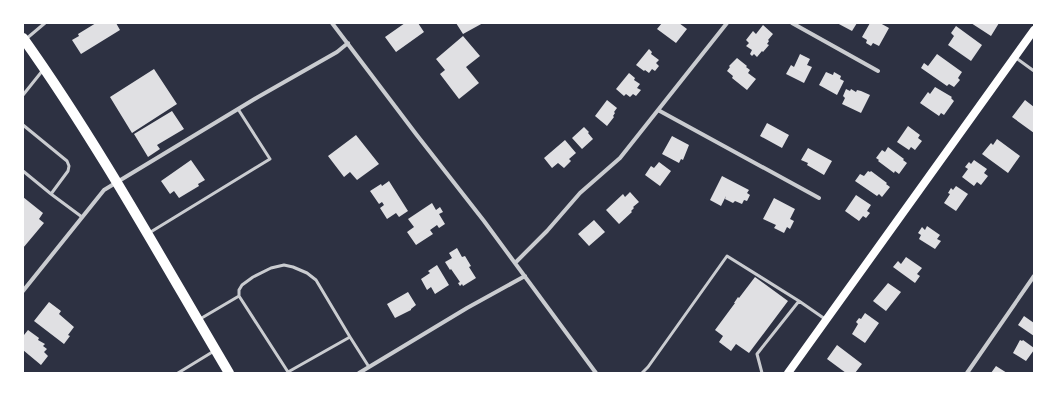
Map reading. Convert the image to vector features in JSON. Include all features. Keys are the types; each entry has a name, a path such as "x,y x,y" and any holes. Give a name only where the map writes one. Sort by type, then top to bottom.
{"main road":[{"path":"788,373 1034,30"},
{"path":"24,39 61,93 117,183 229,373"}],"street":[{"path":"332,23 525,276 596,373"},
{"path":"515,263 547,231 580,193 620,158 727,23"},
{"path":"792,23 878,71"},
{"path":"23,291 104,190 238,109 337,52 348,43"},
{"path":"658,110 819,198"},
{"path":"359,373 467,308 525,276"},
{"path":"967,373 1034,276"}],"lane":[{"path":"24,39 45,23"},
{"path":"1014,57 1034,70"},
{"path":"23,94 44,69"},
{"path":"147,234 270,159 238,109"},
{"path":"23,125 67,161 69,166 68,171 51,194"},
{"path":"23,171 82,217"},
{"path":"642,373 648,367 727,256 799,301 826,320"},
{"path":"350,337 288,372 239,296 239,290 242,284 271,268 284,265 307,273 316,280 369,367"},
{"path":"198,321 239,296"},
{"path":"762,373 757,354 799,301"},
{"path":"178,373 216,351"}],"building":[{"path":"96,23 116,23 120,30 81,54 72,40 79,36 78,34"},
{"path":"405,23 418,23 424,32 396,52 385,37"},
{"path":"456,23 483,23 463,34"},
{"path":"662,23 679,23 687,29 676,43 657,29"},
{"path":"837,23 857,23 852,31"},
{"path":"870,23 880,23 889,28 879,46 873,43 871,46 866,43 867,40 862,37"},
{"path":"971,23 999,23 991,36"},
{"path":"763,25 773,34 768,40 769,41 767,44 769,45 763,52 762,51 757,57 754,54 752,56 750,54 752,50 746,46 749,43 746,40 753,31 756,34"},
{"path":"956,26 982,45 971,61 948,45 954,36 951,33"},
{"path":"463,36 480,56 466,67 479,83 459,99 440,74 445,70 436,59"},
{"path":"649,49 652,52 651,54 659,60 656,63 659,66 655,71 652,69 649,73 636,65"},
{"path":"800,54 810,59 807,65 812,67 804,83 786,74 791,65 794,67"},
{"path":"937,54 962,72 958,78 960,80 954,87 949,84 947,86 921,68 924,63 928,66"},
{"path":"737,58 747,66 746,67 750,70 748,73 756,79 747,90 732,78 733,76 727,71 730,67 729,66"},
{"path":"154,69 177,104 132,133 110,97"},
{"path":"826,72 833,75 834,72 841,76 840,79 844,81 837,95 819,85"},
{"path":"629,73 635,78 634,80 640,84 637,88 641,90 636,96 633,94 630,97 626,94 624,96 616,89"},
{"path":"935,87 952,97 951,98 954,101 944,115 941,113 939,116 920,103 928,92 930,94"},
{"path":"846,89 850,91 851,89 856,92 857,90 861,91 870,95 861,113 842,104 845,98 843,96"},
{"path":"607,100 617,108 614,112 614,117 607,126 595,116"},
{"path":"1025,100 1034,107 1034,133 1012,117"},
{"path":"172,111 184,129 157,145 160,149 148,157 134,134"},
{"path":"767,123 789,135 782,148 760,136"},
{"path":"908,126 920,135 918,138 922,141 915,150 911,147 909,150 897,142"},
{"path":"584,127 593,139 582,149 572,138"},
{"path":"356,135 379,164 357,180 350,172 344,177 328,156"},
{"path":"672,136 689,145 683,160 681,159 679,163 662,154"},
{"path":"997,139 1020,156 1008,173 982,154 991,143 993,145"},
{"path":"565,140 576,153 569,159 571,161 564,168 558,163 552,168 544,158"},
{"path":"888,147 907,163 899,174 895,171 894,173 876,158 882,150 885,152"},
{"path":"808,148 832,161 824,175 807,165 808,163 801,160"},
{"path":"191,160 205,180 198,184 199,186 179,198 174,191 170,194 161,181"},
{"path":"974,160 987,169 984,173 988,176 981,185 977,182 974,186 962,177 968,169 965,167 969,162 971,164"},
{"path":"659,162 671,171 660,186 645,175 651,166 654,168"},
{"path":"868,171 871,171 890,187 882,197 879,194 877,196 855,181 860,174 864,176"},
{"path":"722,176 749,190 747,193 750,195 747,201 744,200 742,204 735,201 733,203 725,199 726,196 721,206 710,200"},
{"path":"389,181 408,211 399,217 396,213 387,219 380,208 384,205 382,202 379,204 370,191"},
{"path":"956,186 968,194 956,211 944,203 950,194 948,193 951,188 953,190"},
{"path":"630,192 639,202 633,207 632,212 619,224 606,210 623,194 625,197"},
{"path":"856,195 871,205 867,211 870,213 866,218 863,216 859,221 845,211"},
{"path":"23,197 43,213 39,219 44,223 23,248"},
{"path":"774,198 795,209 790,219 794,221 790,229 787,227 784,233 774,228 776,225 763,219"},
{"path":"432,203 436,210 440,207 443,212 439,214 445,224 439,228 437,225 430,230 433,234 416,245 407,232 414,227 408,219"},
{"path":"594,220 605,232 589,246 578,234"},
{"path":"927,226 940,235 937,239 941,241 935,249 919,239 921,235 918,233 922,227 925,230"},
{"path":"457,248 462,257 465,256 471,266 469,267 476,278 463,286 462,284 460,286 458,283 460,282 445,262 452,258 449,253"},
{"path":"906,257 922,268 917,274 920,276 915,283 893,267 898,261 901,264"},
{"path":"437,265 449,285 435,294 431,287 427,290 421,279 430,273 428,271"},
{"path":"755,277 788,301 749,353 736,344 731,351 719,342 723,336 715,330 738,297 739,298"},
{"path":"888,283 901,292 886,311 873,301"},
{"path":"408,292 416,305 411,310 395,318 387,304"},
{"path":"49,302 61,311 59,314 74,327 64,344 34,321"},
{"path":"865,313 879,323 865,343 852,334 858,324 856,322 859,318 861,319"},
{"path":"1024,316 1034,323 1034,336 1018,325"},
{"path":"28,330 39,338 38,340 45,344 43,346 47,349 44,352 48,356 41,365 23,350 23,334 24,335"},
{"path":"1020,340 1023,340 1034,348 1026,361 1013,353"},
{"path":"837,345 862,364 855,373 846,373 827,359"},
{"path":"996,366 1007,373 991,373"}]}
